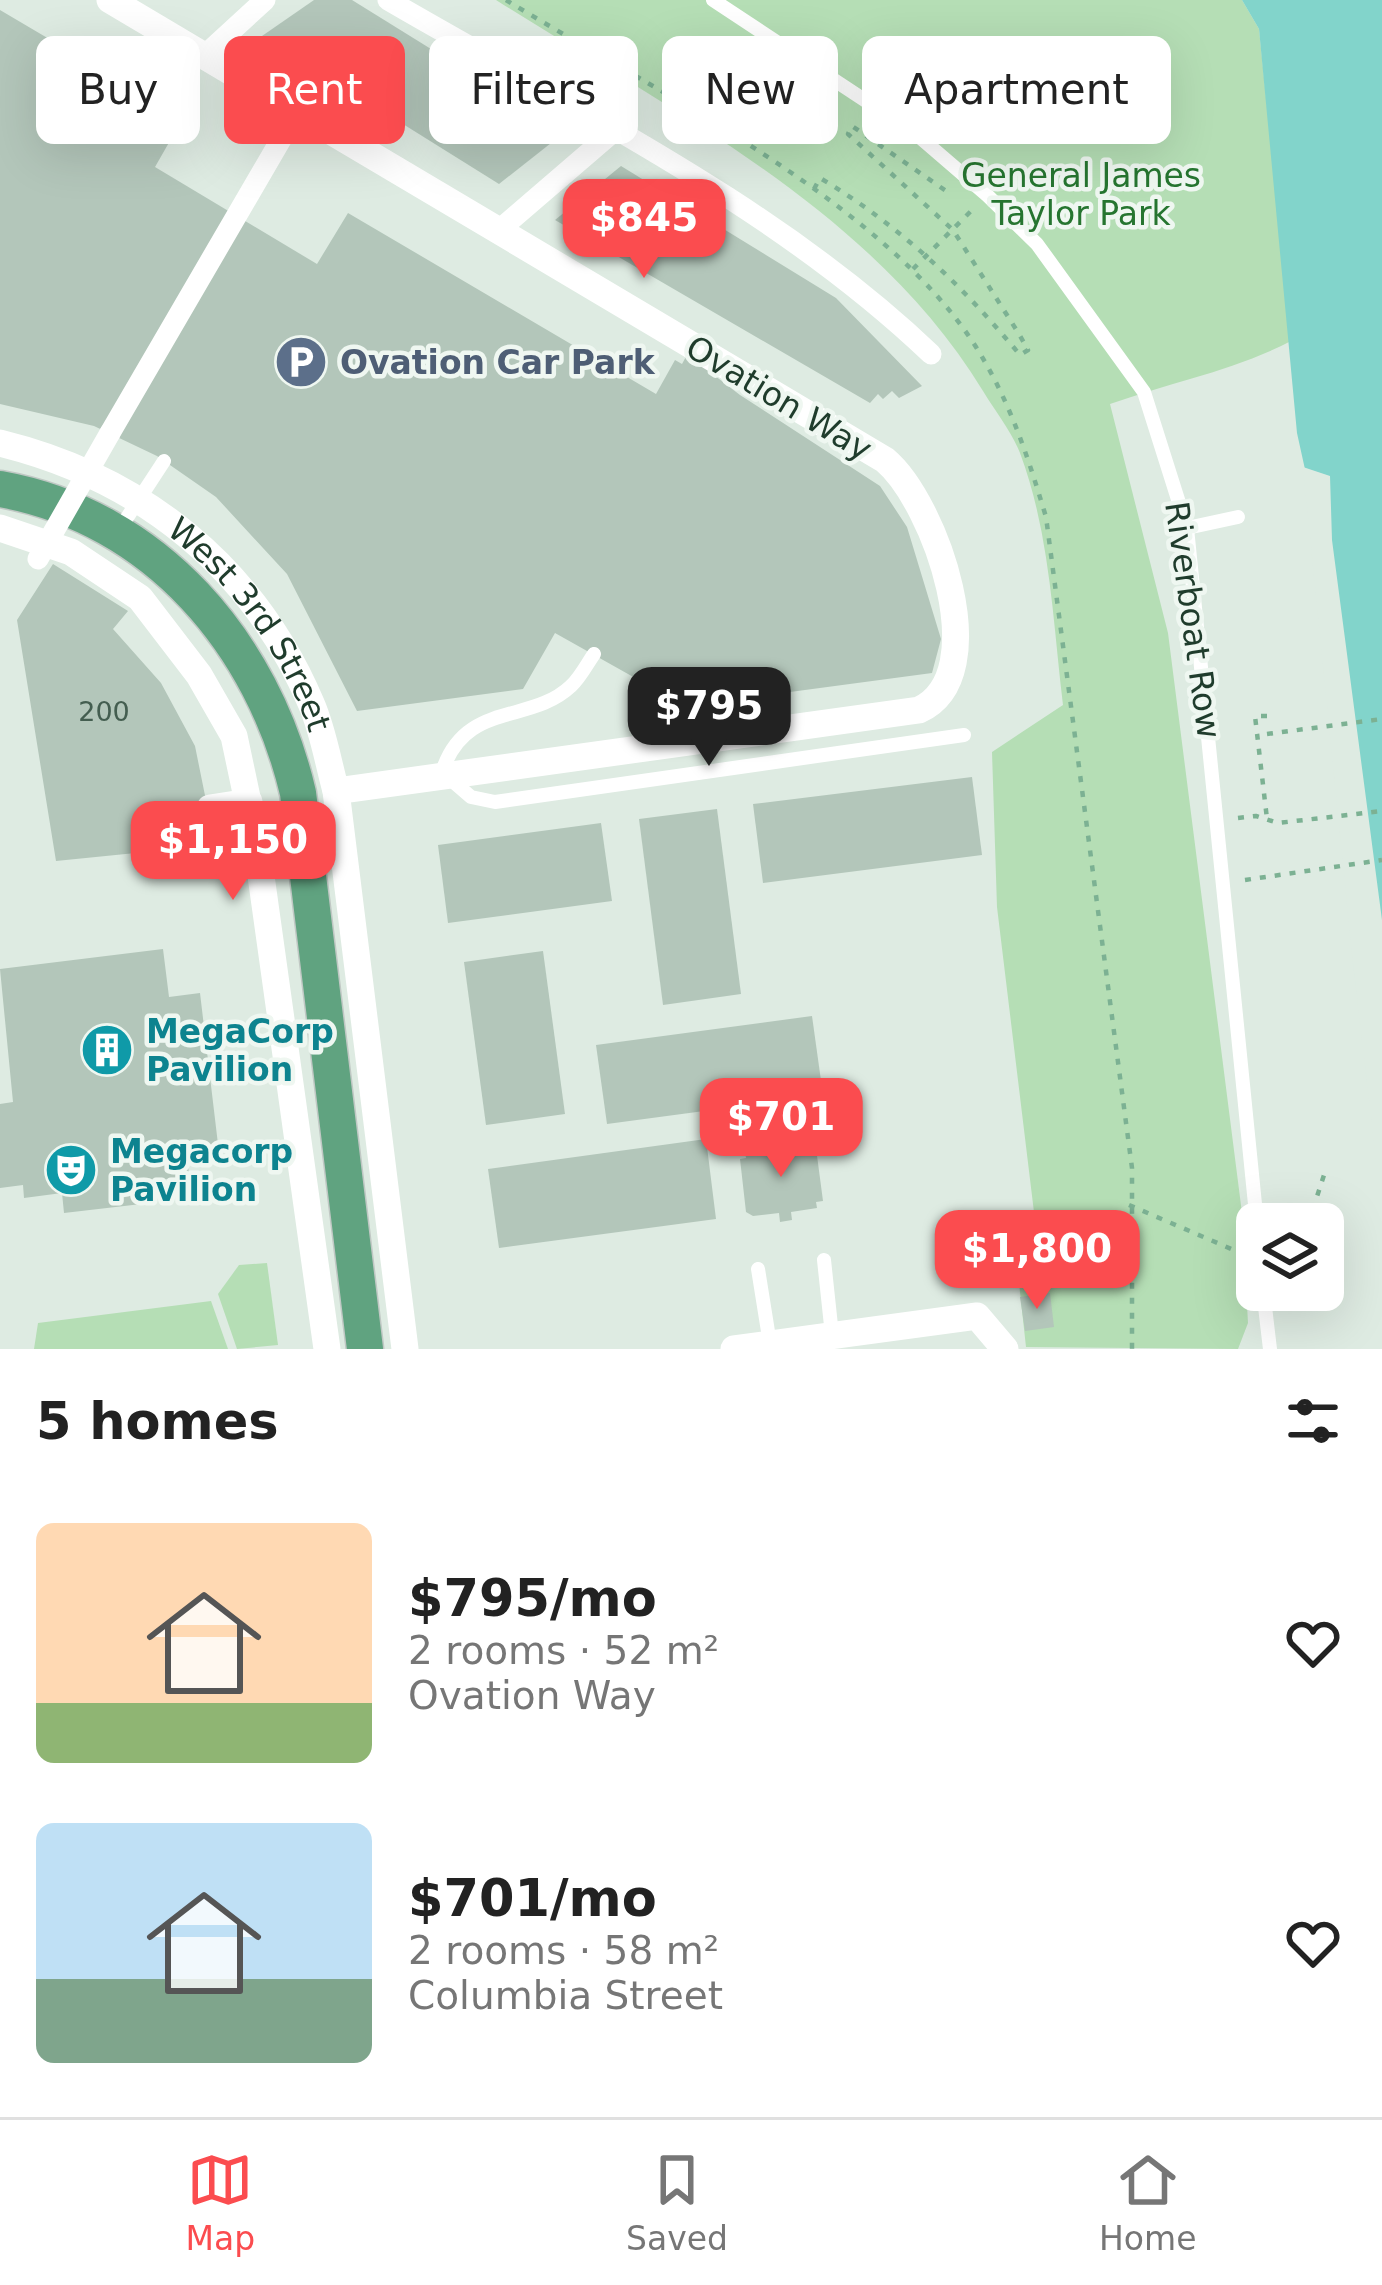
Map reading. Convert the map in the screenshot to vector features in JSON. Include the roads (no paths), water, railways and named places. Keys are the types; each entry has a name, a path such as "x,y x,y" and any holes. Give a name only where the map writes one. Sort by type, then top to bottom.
{"main road":[{"name":"West 3rd Street","path":"0,488 64,505 117,533 207,604 272,706 289,755 365,1349"}],"street":[{"name":"Ovation Way","path":"110,0 224,68"},
{"path":"204,56 266,0"},
{"path":"388,0 450,36"},
{"path":"38,559 278,144"},
{"name":"Ovation Way","path":"336,791 442,772 919,710 944,694 955,646 936,538 902,475 351,144"},
{"path":"499,231 598,144"},
{"path":"635,144 767,222 881,306 931,354"},
{"name":"West 3rd Street","path":"0,443 44,454 140,499 201,544 258,608 313,706 336,791 405,1349"},
{"name":"West 3rd Street","path":"0,528 71,552 140,598 234,736 249,802 327,1349"},
{"path":"210,808 249,802"},
{"path":"734,1349 832,1335 874,1340 977,1316 1005,1349"}],"lane":[{"name":"Riverboat Row","path":"713,0 877,107 988,196 1036,244 1144,392 1187,528 1221,821 1220,882 1255,1203"},
{"path":"117,533 164,461"},
{"path":"1187,528 1238,517"},
{"path":"594,654 570,688 471,729 450,748 442,772 471,797 495,802 964,735"},
{"path":"824,1260 832,1335"},
{"path":"758,1269 770,1344"},
{"path":"1265,1311 1270,1349"}],"water":[{"path":"1242,0 1382,0 1382,1158 1319,533 1297,433 1259,29"}],"place":[{"name":"Ovation Car Park","path":"301,362"},
{"name":"MegaCorp Pavilion","path":"107,1050"},
{"name":"Megacorp Pavilion","path":"71,1170"}],"park label":[{"name":"General James Taylor Park","path":"1081,194"}]}
